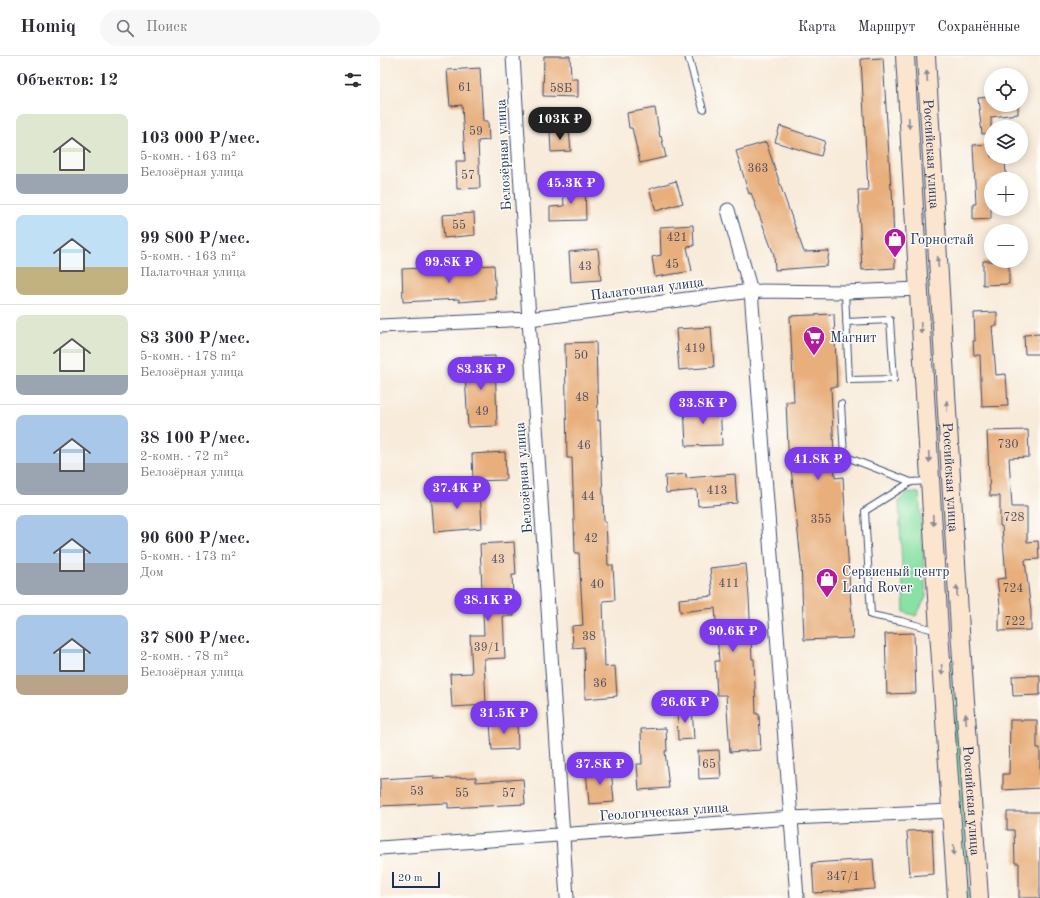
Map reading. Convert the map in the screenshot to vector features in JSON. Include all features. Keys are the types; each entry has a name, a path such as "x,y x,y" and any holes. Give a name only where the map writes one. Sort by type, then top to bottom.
{"main road":[{"name":"Российская улица","path":"905,56 930,481 957,898"},
{"name":"Российская улица","path":"926,56 960,630 979,898"},
{"path":"919,289 940,287"}],"street":[{"name":"Белозёрная улица","path":"513,56 567,898"},
{"path":"728,210 751,291 797,898"},
{"name":"Палаточная улица","path":"380,326 529,318 751,291 844,292 919,289"},
{"name":"Геологическая улица","path":"380,848 791,818 951,811"}],"lane":[{"path":"688,56 703,109"},
{"path":"844,292 849,380 894,379 890,320 846,322"},
{"path":"841,404 844,456 911,482 930,481"},
{"path":"911,482 865,511 871,615 940,631"}],"green space":[{"path":"908,492 919,493 926,597 916,616 904,612 899,501"},
{"path":"956,655 970,898 963,898 948,656"}],"building":[{"path":"544,56 570,56 571,79 578,79 578,97 543,96"},
{"path":"883,58 892,189 895,268 862,270 858,190 868,190 861,59"},
{"path":"480,68 483,121 488,121 489,140 478,141 480,188 457,189 456,161 465,161 462,105 450,106 447,70"},
{"path":"978,98 984,98 984,112 1018,112 1018,114 991,117 991,120 984,120 984,134 982,134"},
{"path":"655,108 660,137 661,136 666,157 640,163 632,128 629,128 627,113"},
{"path":"780,126 825,141 821,156 775,142"},
{"path":"569,130 571,151 551,152 550,132"},
{"path":"766,142 804,252 829,251 827,266 775,270 774,255 751,193 749,194 736,151"},
{"path":"984,144 984,164 1005,164 1006,172 984,172 984,216 991,216 991,219 973,220 973,204 976,204 973,145"},
{"path":"676,181 683,203 656,211 649,189"},
{"path":"585,185 586,220 550,221 550,207 564,206 563,186"},
{"path":"474,213 475,235 444,238 442,215"},
{"path":"693,225 694,246 687,247 692,271 655,277 652,257 661,255 660,227"},
{"path":"598,249 601,280 571,282 569,252"},
{"path":"983,261 984,268 1009,268 1009,284 983,285"},
{"path":"494,265 496,299 459,302 459,299 403,302 402,269"},
{"path":"997,312 997,326 992,326 996,375 1006,374 1008,406 982,407 980,355 974,355 974,313"},
{"path":"834,314 837,387 831,387 835,478 843,477 853,638 804,640 801,561 791,468 789,468 786,402 794,402 790,316"},
{"path":"711,327 714,367 679,370 676,329"},
{"path":"1040,334 1040,354 1025,354 1024,335"},
{"path":"596,342 598,421 600,420 604,522 606,522 608,565 613,565 615,600 603,601 605,667 615,666 617,696 585,699 584,647 573,648 572,626 583,625 579,553 575,553 572,458 567,458 565,343"},
{"path":"495,356 497,426 468,427 464,357"},
{"path":"720,404 722,445 686,446 684,405"},
{"path":"1028,430 1029,457 1009,458 1012,507 1027,507 1027,542 1038,541 1039,559 1025,560 1031,612 1031,630 999,631 999,613 1001,613 997,579 1006,578 1002,526 1000,526 1000,496 990,496 987,431"},
{"path":"505,452 506,480 473,481 472,454"},
{"path":"686,474 686,478 735,474 737,503 698,506 697,490 666,493 665,476"},
{"path":"480,489 482,528 434,532 431,493"},
{"path":"514,542 516,575 512,575 514,616 503,616 505,658 484,659 486,705 452,707 450,674 472,673 470,635 484,635 480,544"},
{"path":"746,564 752,659 754,659 756,714 759,714 761,750 730,752 726,695 717,695 715,661 719,661 715,608 680,612 679,599 713,596 710,568"},
{"path":"914,633 916,693 887,694 885,634"},
{"path":"1040,675 1040,695 1013,696 1012,676"},
{"path":"692,707 694,739 678,740 677,708"},
{"path":"1010,720 1037,720 1037,748 1040,748 1040,788 1003,790 1003,774 1009,774"},
{"path":"517,721 518,749 492,750 490,722"},
{"path":"666,728 667,751 665,751 669,788 639,790 637,764 642,764 641,729"},
{"path":"719,750 721,778 699,779 698,751"},
{"path":"611,768 614,802 589,804 586,770"},
{"path":"434,776 434,779 476,777 476,782 523,779 525,804 448,808 448,803 380,806 380,779"},
{"path":"1007,812 1040,812 1040,898 1019,898 1019,863 1015,863 1014,830 1007,830"},
{"path":"932,830 934,874 910,876 907,831"},
{"path":"873,859 875,889 814,893 812,863"}],"place":[{"name":"Горностай","path":"895,258"},
{"name":"Магнит","path":"814,356"},
{"name":"Сервисный центр Land Rover","path":"827,598"}]}
